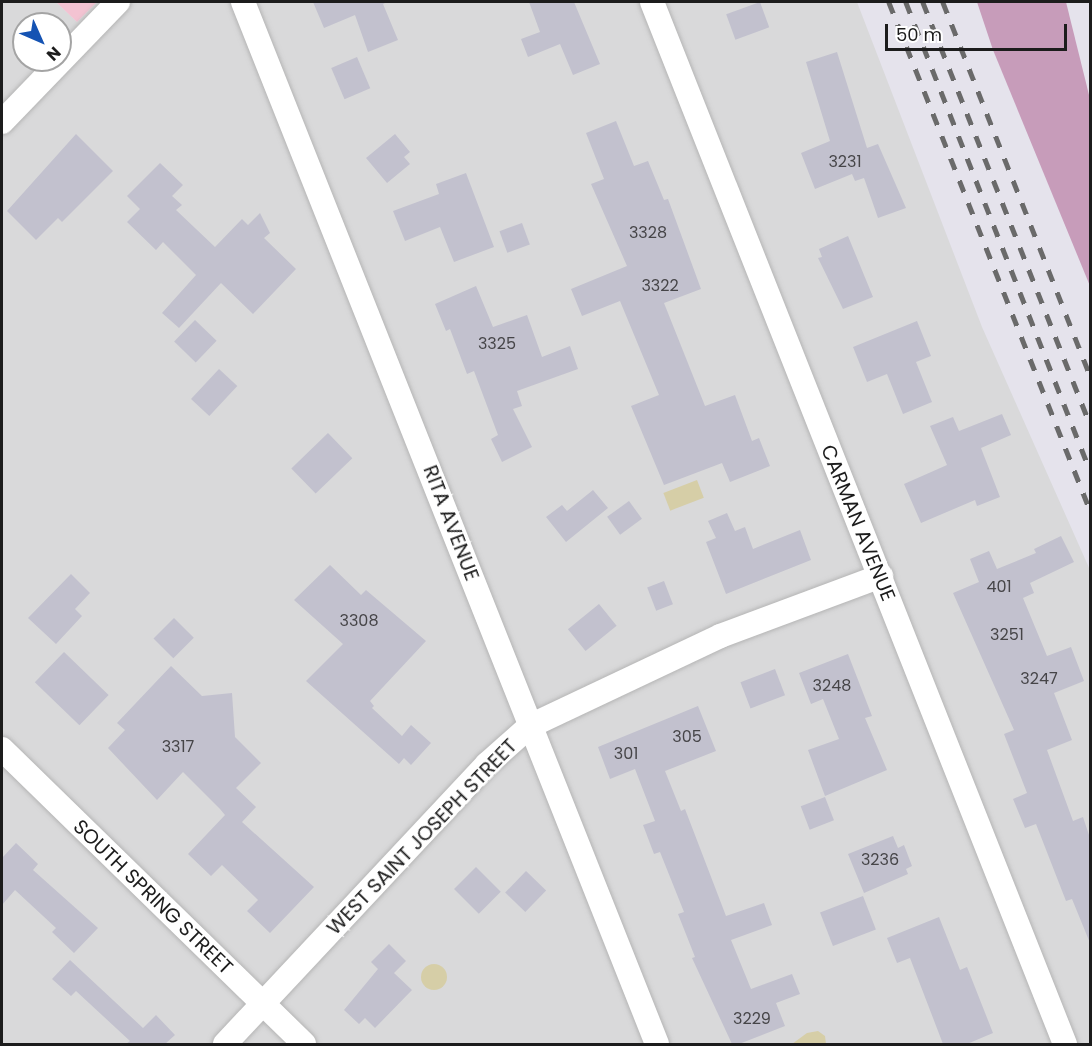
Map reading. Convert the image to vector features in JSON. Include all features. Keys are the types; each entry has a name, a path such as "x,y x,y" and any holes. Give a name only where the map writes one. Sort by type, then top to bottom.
{"street":[{"path":"2,122 118,2"},
{"name":"RITA AVENUE","path":"243,2 657,1044"},
{"name":"CARMAN AVENUE","path":"652,2 744,242 881,576 1065,1044"},
{"name":"WEST SAINT JOSEPH STREET","path":"225,1044 487,764 530,726 720,636 881,576"},
{"name":"SOUTH SPRING STREET","path":"2,749 304,1044"}],"shaded area":[{"path":"2,2 56,2 66,12 12,12 12,72 72,72 72,17 77,22 97,2 857,2 982,327 1090,570 1090,1044 2,1044"},
{"path":"56,2 97,2 77,22 72,17 72,12 66,12"},
{"path":"977,2 1066,2 1090,99 1090,286 993,50"},
{"path":"697,480 704,498 670,511 663,493"},
{"path":"434,964 443,968 447,977 443,986 434,990 425,986 421,977 425,968"},
{"path":"818,1031 825,1036 826,1044 792,1044 807,1033"}],"building":[{"path":"313,2 387,2 383,4 398,40 368,52 355,15 324,28"},
{"path":"529,2 574,2 600,64 573,75 560,44 528,57 521,39 540,32"},
{"path":"760,2 769,27 735,40 726,14"},
{"path":"837,52 867,148 878,144 906,208 878,218 864,178 855,181 852,174 815,189 801,153 830,141 806,62"},
{"path":"357,57 370,88 345,99 331,68"},
{"path":"616,121 634,166 648,161 664,200 668,199 701,289 664,303 705,406 735,395 752,441 759,438 770,466 730,482 722,463 664,485 631,406 659,395 620,301 582,316 571,289 627,266 591,184 604,179 586,133"},
{"path":"76,134 113,171 62,222 58,218 36,240 7,211"},
{"path":"395,134 410,152 404,157 410,164 387,183 366,158"},
{"path":"160,163 183,185 172,196 182,205 176,210 215,247 242,219 248,225 260,213 270,233 264,238 296,269 253,314 221,283 179,328 162,313 196,275 163,242 156,250 127,222 140,209 127,196"},
{"path":"466,173 494,247 454,262 440,227 405,241 393,211 439,194 436,184"},
{"path":"522,223 530,245 507,253 499,231"},
{"path":"848,236 873,297 843,309 818,258 822,257 819,249"},
{"path":"476,286 493,327 527,315 542,357 570,346 578,369 517,391 522,406 513,409 532,447 502,462 491,439 498,435 474,371 467,374 450,329 446,331 435,304"},
{"path":"195,320 217,341 196,362 174,342"},
{"path":"917,321 931,356 916,362 932,402 903,414 887,374 867,382 853,347"},
{"path":"219,369 237,386 209,416 191,399"},
{"path":"1002,414 1011,435 981,448 1000,497 977,506 975,500 921,523 904,484 947,465 930,426 953,417 959,431"},
{"path":"328,433 352,458 316,494 291,468"},
{"path":"593,490 608,508 566,542 546,517 562,505 567,511"},
{"path":"629,501 642,519 620,535 607,517"},
{"path":"727,513 735,531 745,527 753,549 800,530 811,560 726,594 706,542 716,538 708,521"},
{"path":"1061,536 1074,562 1030,583 1034,593 1023,598 1047,656 1071,647 1084,681 1054,693 1072,740 1047,750 1073,821 1083,817 1090,838 1090,943 1072,899 1066,901 1036,824 1025,828 1013,799 1027,793 1004,734 1014,730 953,593 979,582 970,559 989,551 997,569 1036,553 1034,549"},
{"path":"330,565 361,595 366,590 426,641 370,701 374,706 372,708 402,736 411,725 431,743 411,765 404,758 399,764 306,681 343,644 294,600"},
{"path":"71,574 90,593 75,609 82,616 56,644 28,618"},
{"path":"664,581 673,604 656,611 647,587"},
{"path":"599,604 617,626 586,651 568,629"},
{"path":"174,618 194,638 173,658 153,639"},
{"path":"64,652 109,695 79,725 35,682"},
{"path":"848,654 872,716 865,718 887,770 825,796 808,750 839,739 823,699 811,704 799,673"},
{"path":"171,666 202,696 232,693 235,737 261,763 236,788 256,807 242,822 314,887 270,933 247,911 258,900 222,865 211,876 188,854 225,815 220,809 183,772 157,800 108,748 125,730 117,723"},
{"path":"775,669 785,695 750,708 740,682"},
{"path":"698,706 716,751 665,771 681,811 685,809 726,916 764,903 772,925 731,940 751,989 792,974 800,994 776,1003 785,1026 739,1044 732,1044 692,958 695,957 678,914 684,912 660,852 654,854 643,825 655,821 635,769 610,779 598,747"},
{"path":"825,797 834,820 810,830 801,806"},
{"path":"893,836 898,848 904,845 912,866 906,869 908,874 864,893 848,854"},
{"path":"16,843 38,864 33,870 98,928 74,953 52,932 56,928 15,890 2,905 2,858"},
{"path":"476,867 501,892 479,914 454,889"},
{"path":"526,871 546,890 525,912 505,893"},
{"path":"863,896 876,930 833,946 820,912"},
{"path":"939,917 960,970 967,967 993,1033 967,1044 943,1044 910,958 897,963 887,938"},
{"path":"389,944 406,961 394,973 412,990 375,1028 365,1018 359,1024 344,1010 378,969 371,962"},
{"path":"70,960 143,1028 156,1015 175,1035 165,1044 126,1044 130,1041 76,991 71,996 52,979"}],"railway":[{"path":"889,2 1090,510"},
{"path":"906,2 1090,470"},
{"path":"923,2 1090,424"},
{"path":"943,2 1090,375"}]}
